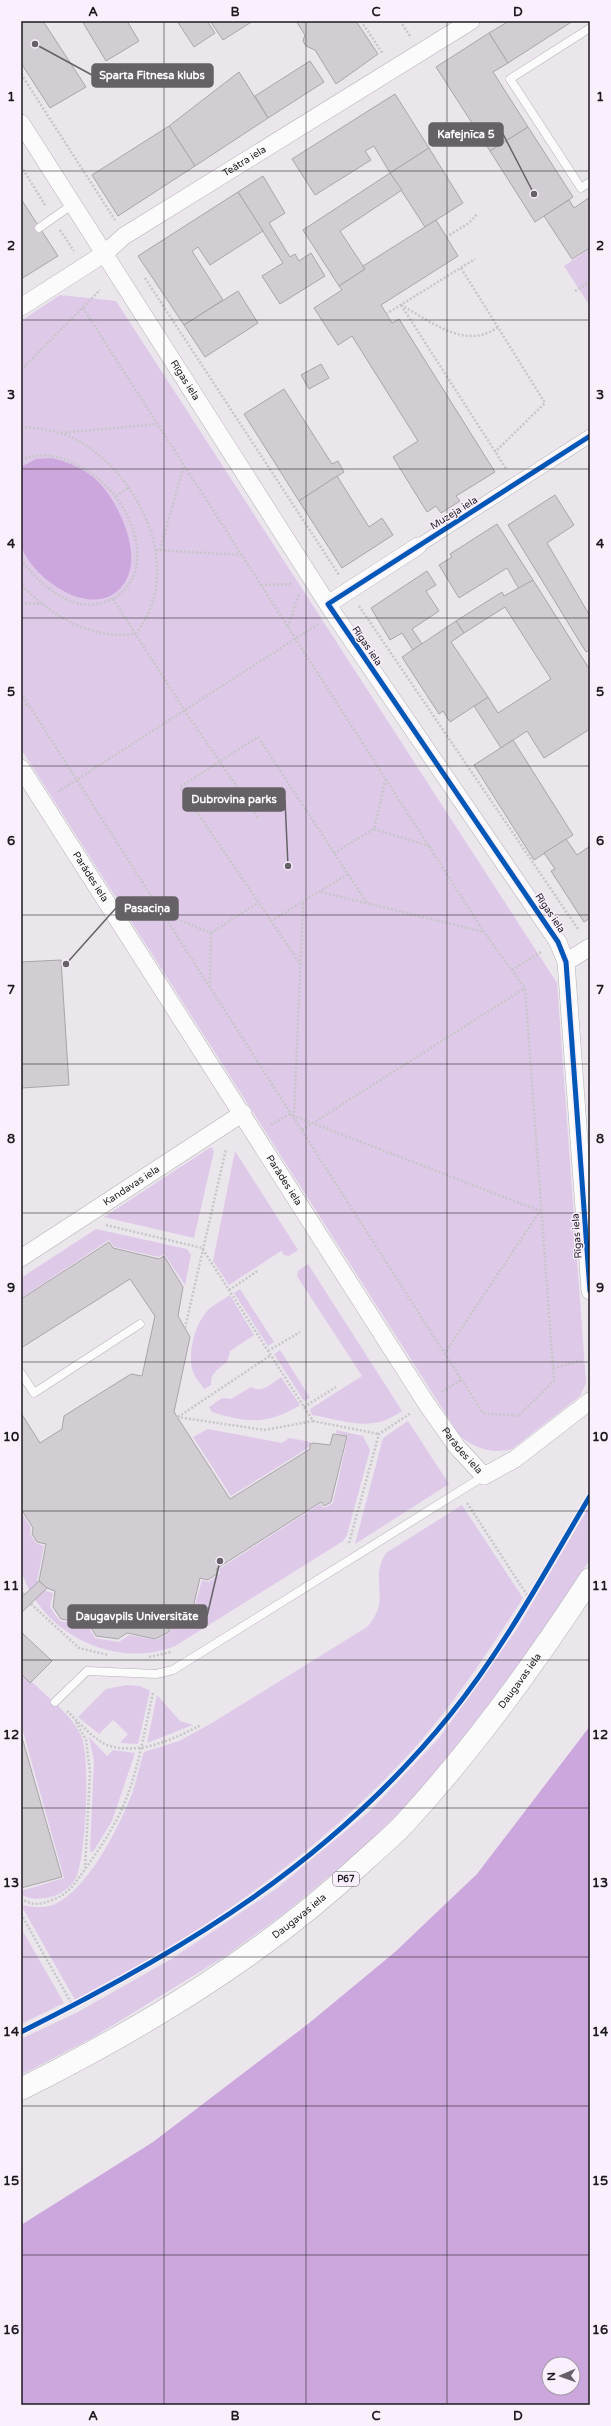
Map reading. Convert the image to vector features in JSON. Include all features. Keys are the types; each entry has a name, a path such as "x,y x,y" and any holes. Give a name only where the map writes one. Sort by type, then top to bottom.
{"main road":[{"name":"Daugavas iela","path":"21,2090 124,2034 193,1992 276,1935 335,1889 403,1825 481,1736 543,1650 590,1579"}],"street":[{"name":"Teātra iela","path":"21,307 105,253 124,236 471,21"},
{"name":"Rīgas iela","path":"21,123 331,609 558,942 566,962 590,1291"},
{"name":"Muzeja iela","path":"331,609 348,591 590,436"},
{"name":"Parādes iela","path":"21,768 243,1113 426,1403 457,1447 484,1476 515,1459 590,1401"},
{"path":"566,962 590,947"},
{"name":"Kandavas iela","path":"21,1258 243,1113"}],"lane":[{"path":"590,28 510,79 581,188 590,182"},
{"path":"39,228 73,204"},
{"path":"21,1374 34,1393 140,1324"},
{"path":"56,1701 87,1670 156,1674 173,1670 484,1476"}],"path":[{"path":"361,21 386,58"},
{"path":"400,21 413,40"},
{"path":"21,74 118,224"},
{"path":"446,237 469,223 477,214"},
{"path":"386,314 475,259"},
{"path":"461,268 545,403 495,452"},
{"path":"142,273 348,591 578,929"},
{"path":"575,291 590,282"},
{"path":"21,370 84,308 100,290"},
{"path":"401,305 458,335 476,337 490,333 498,327"},
{"path":"401,305 516,484"},
{"path":"21,693 483,1413 518,1416 554,1381 540,1210 525,988 484,932 432,847 295,640 84,308"},
{"path":"60,434 157,424"},
{"path":"21,427 60,434 81,443 99,455 128,488 146,519 156,550 158,573 154,601 146,621 135,634 107,635 85,629 58,616 42,604 21,584"},
{"path":"21,460 40,454 63,458 89,471 116,496 133,530 136,568 129,583 121,594 113,599 92,605 65,600 44,585 21,560"},
{"path":"160,550 184,465"},
{"path":"116,496 128,488"},
{"path":"156,550 242,555"},
{"path":"261,585 295,584"},
{"path":"288,628 300,591"},
{"path":"113,599 185,711 259,819"},
{"path":"21,603 42,604"},
{"path":"55,794 295,640 331,609"},
{"path":"21,705 29,705"},
{"path":"301,966 180,787 258,737 367,903"},
{"path":"334,853 374,829 386,778"},
{"path":"374,829 432,847"},
{"path":"271,922 348,874"},
{"path":"321,892 484,932"},
{"path":"211,934 258,903"},
{"path":"303,903 294,1116 540,1210"},
{"path":"161,912 211,934"},
{"path":"210,988 211,934"},
{"path":"512,970 542,952"},
{"path":"302,1130 525,988"},
{"path":"269,1127 291,1112"},
{"path":"185,1328 227,1141"},
{"path":"445,1353 540,1210"},
{"path":"80,1219 202,1248 313,1421"},
{"path":"229,1290 259,1270"},
{"path":"268,1351 300,1332"},
{"path":"271,1355 177,1417 265,1430 313,1421 379,1434"},
{"path":"553,1368 584,1360"},
{"path":"435,1397 461,1380"},
{"path":"304,1407 336,1387"},
{"path":"342,1547 349,1543 379,1434 410,1414"},
{"path":"466,1502 529,1598"},
{"path":"21,1589 24,1595"},
{"path":"525,1604 533,1591"},
{"path":"31,1604 78,1648 113,1656"},
{"path":"147,1657 160,1656 177,1650"},
{"path":"21,1898 28,1903 42,1904 55,1899 72,1888 106,1838 121,1810 141,1749 153,1693"},
{"path":"56,1701 75,1719 106,1744 141,1749 176,1738 201,1725"},
{"path":"75,1719 86,1740 90,1772 84,1870"},
{"path":"21,1914 73,2006"},
{"path":"66,2010 79,2003"}],"shaded area":[{"path":"590,249 590,306 564,266"},
{"path":"60,295 116,301 557,983 586,1383 580,1396 512,1449 491,1451 478,1447 460,1436 21,749 21,321"},
{"path":"51,458 73,465 92,476 110,496 125,525 131,556 130,570 125,582 114,594 100,599 84,599 69,594 53,585 40,574 29,561 22,548 20,522 21,467 36,459"},
{"path":"211,1147 214,1151 194,1238 104,1217"},
{"path":"235,1151 298,1250 289,1256 284,1255 281,1251 229,1285 213,1261"},
{"path":"96,1229 187,1249 191,1255 185,1285 164,1254 159,1257 114,1247 109,1240 21,1298 21,1278"},
{"path":"308,1264 402,1411 391,1418 369,1424 358,1424 312,1415 310,1409 362,1376 297,1276 298,1271"},
{"path":"240,1289 274,1342 268,1346 234,1293"},
{"path":"230,1295 254,1335 230,1351 227,1362 213,1374 211,1385 204,1389 195,1376 192,1366 191,1358 193,1340 204,1315 211,1307"},
{"path":"280,1350 310,1398 304,1401 274,1354"},
{"path":"281,1377 300,1405 277,1416 267,1419 247,1420 212,1412 209,1407 222,1398 231,1399 251,1387 259,1389 267,1387"},
{"path":"408,1421 449,1484 355,1544 383,1438"},
{"path":"208,1429 282,1443 289,1438 311,1442 308,1448 231,1496 193,1437"},
{"path":"336,1430 363,1436 370,1450 347,1535 343,1541 175,1646 152,1652 129,1653 106,1650 84,1641 64,1629 46,1614 32,1595 21,1568 21,1512 31,1528 30,1534 36,1543 44,1546 37,1581 46,1591 53,1593 50,1607 60,1621 88,1626 95,1638 119,1642 129,1635 156,1640 170,1633 172,1619 181,1620 193,1613 202,1580 209,1582 220,1573 219,1569 320,1504 324,1508 333,1503 348,1436 336,1433"},
{"path":"462,1505 523,1598 477,1668 426,1735 364,1800 314,1844 261,1886 177,1943 75,2000 21,1905 44,1907 53,1905 69,1895 80,1884 100,1857 117,1827 132,1793 144,1752 179,1741 212,1723 367,1627 375,1617 378,1607 380,1598 379,1573 381,1563 386,1553"},
{"path":"590,1505 590,1559 556,1614 471,1732 417,1795 362,1849 286,1912 227,1955 92,2038 21,2075 21,2039 78,2012 173,1958 276,1889 371,1810 440,1737 517,1629"},
{"path":"21,1674 30,1683 32,1682 73,1722 82,1738 86,1766 85,1828 83,1847 77,1875 68,1888 61,1893 37,1899 21,1895 21,1891 64,1878 21,1724"},
{"path":"127,1685 140,1686 150,1691 138,1744 120,1743 128,1734 113,1720 99,1734 78,1717 106,1689"},
{"path":"157,1695 180,1721 193,1725 147,1743"},
{"path":"590,1726 590,2405 21,2405 21,2225 153,2142 308,2024 395,1952 477,1874"},
{"path":"89,1737 107,1756 113,1750 135,1753 112,1821 93,1852 90,1851 94,1760"},
{"path":"21,1928 64,2003 21,2024"}],"building":[{"path":"21,21 43,21 86,87 50,108 21,63"},
{"path":"82,21 127,21 139,41 106,61"},
{"path":"177,21 207,21 215,33 194,47"},
{"path":"210,21 253,21 223,40"},
{"path":"296,21 356,21 378,54 336,84 315,50 306,46 303,41 305,35"},
{"path":"509,21 573,21 508,63 489,33"},
{"path":"489,33 508,63 493,72 528,127 490,151 436,67"},
{"path":"310,61 324,82 268,118 255,96"},
{"path":"239,72 268,118 195,166 169,126"},
{"path":"395,94 429,148 390,173 374,146 365,151 371,160 315,195 292,159"},
{"path":"169,126 195,166 118,216 92,175"},
{"path":"528,127 573,197 535,222 490,151"},
{"path":"429,148 463,203 425,227 390,173"},
{"path":"390,173 402,190 340,231 365,269 339,286 303,230"},
{"path":"263,176 285,213 269,223 290,257 295,254 299,261 311,253 325,276 280,304 262,276 283,263 238,192"},
{"path":"238,192 263,231 210,265 198,247 192,251 223,300 184,325 138,256"},
{"path":"590,197 590,248 572,259 544,216 569,200 574,208"},
{"path":"21,199 58,256 21,279"},
{"path":"436,220 458,256 381,305 392,323 399,319 495,472 456,496 460,501 441,513 436,506 427,512 393,457 418,441 352,336 338,345 314,308 342,290 339,286 365,269 363,266"},
{"path":"238,291 258,323 205,357 184,325"},
{"path":"321,364 329,378 309,389 301,375"},
{"path":"284,389 332,464 338,461 344,472 299,501 244,414"},
{"path":"337,476 369,527 382,518 393,535 342,568 299,501"},
{"path":"555,495 574,525 547,543 590,616 590,650 586,652 508,525"},
{"path":"497,524 533,580 519,589 507,568 459,598 439,565 452,557 450,554"},
{"path":"427,571 436,585 426,591 439,611 412,629 422,644 413,650 402,633 390,640 371,608"},
{"path":"533,580 590,670 590,729 544,758 527,731 501,748 474,706 488,697 498,713 551,679 505,607 464,633 456,621 502,592 504,596"},
{"path":"456,621 464,633 451,642 488,697 450,722 443,711 439,714 402,657"},
{"path":"513,740 573,835 534,860 474,765"},
{"path":"566,839 577,855 590,846 590,918 584,922 551,871 555,869 544,853"},
{"path":"61,960 69,1085 22,1088 21,962"},
{"path":"109,1242 113,1248 159,1259 164,1256 183,1287 178,1316 190,1337 174,1412 230,1499 310,1449 310,1444 330,1445 333,1434 347,1436 331,1502 324,1506 321,1502 216,1569 218,1573 208,1580 200,1578 192,1612 182,1618 171,1616 169,1632 155,1639 127,1633 118,1639 96,1636 89,1624 61,1619 53,1607 55,1591 47,1588 39,1581 46,1544 37,1542 32,1534 33,1528 21,1509 21,1413 40,1443 62,1429 64,1416 131,1374 142,1376 155,1316 130,1279 21,1348 21,1299"},
{"path":"39,1581 47,1588 21,1613 21,1598"},
{"path":"21,1632 52,1661 30,1683 21,1674"},
{"path":"21,1734 62,1877 21,1888"}],"cycle path":[{"path":"590,436 328,604 558,942 566,962 590,1291"},
{"path":"21,2032 82,2001 198,1934 253,1898 306,1858 356,1815 404,1767 450,1715 470,1689 524,1608 590,1496"}],"place":[{"name":"Sparta Fitnesa klubs","path":"35,44"},
{"name":"Kafejnīca 5","path":"534,194"},
{"name":"Dubrovina parks","path":"288,866"},
{"name":"Pasaciņa","path":"66,964"},
{"name":"Daugavpils Universitāte","path":"220,1561"}]}
